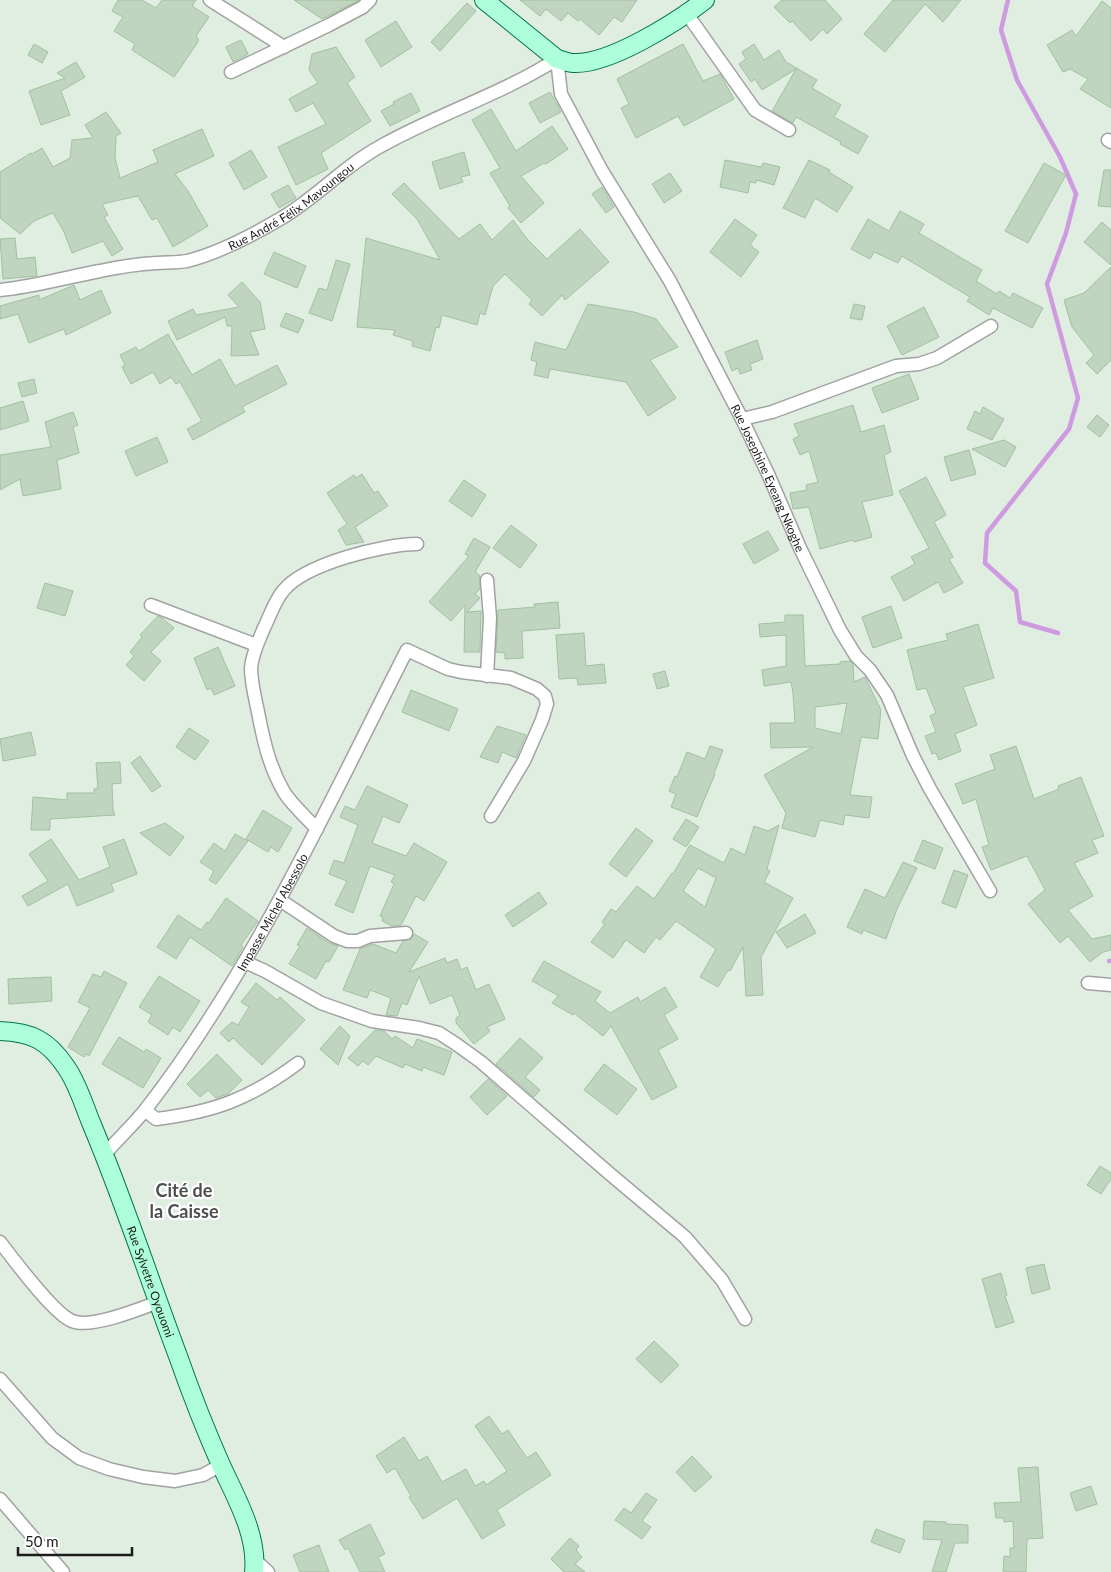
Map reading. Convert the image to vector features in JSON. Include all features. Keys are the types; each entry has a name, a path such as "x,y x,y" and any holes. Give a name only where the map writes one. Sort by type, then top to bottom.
{"street":[{"path":"210,0 284,47"},
{"path":"231,72 329,25 370,0"},
{"path":"484,0 558,59 573,63 616,52 642,40 687,14 705,0"},
{"path":"687,14 755,110 789,130"},
{"name":"Rue André Félix Mavoungou","path":"0,290 38,285 99,271 155,262 185,261 242,240 301,206 352,165 382,145 524,80 558,59"},
{"name":"Rue Josephine Eyeang Nkoghe","path":"558,59 561,94 602,171 670,281 742,419 800,548 840,630 856,656 870,670 886,695 930,789 990,891"},
{"path":"742,419 780,410 896,366 919,364 937,358 991,326"},
{"path":"317,829 285,794 272,768 263,739 253,685 251,666 256,645 273,607 284,590 304,575 331,562 352,555 405,544 417,544"},
{"path":"487,580 490,618 487,676 511,678 526,683 545,696 547,704 524,761 491,816"},
{"path":"151,605 256,645"},
{"name":"Impasse Michel Abessolo","path":"105,1154 145,1110 216,1010 245,962 280,900 408,650 448,669 487,676"},
{"path":"280,900 334,936 347,941 358,941 370,936 406,933"},
{"path":"245,962 266,971 321,1002 372,1021 432,1031 456,1044 481,1062 685,1236 722,1280 746,1319"},
{"path":"1088,983 1111,985"},
{"name":"Rue Sylvetre Oyouomi","path":"0,1031 17,1032 36,1037 54,1050 67,1068 105,1154 197,1406 240,1506 259,1568"},
{"path":"145,1110 156,1119 207,1111 272,1083 298,1063"},
{"path":"0,1242 50,1303 73,1322 83,1323 119,1316 158,1302"},
{"path":"0,1379 52,1438 79,1458 108,1469 143,1477 175,1481 203,1476 221,1465"},
{"path":"0,1499 64,1572"}],"building":[{"path":"118,0 142,0 156,8 162,0 196,0 192,6 209,17 196,36 198,42 174,77 132,50 135,44 114,31 123,17 112,11"},
{"path":"294,0 359,0 322,19"},
{"path":"520,0 637,0 622,22 614,17 599,35 580,19 578,21 568,13 561,21 546,9 540,16"},
{"path":"782,0 825,0 842,19 827,34 823,29 811,41 792,21 790,23 774,7"},
{"path":"893,0 961,0 943,22 925,4 885,52 864,34"},
{"path":"1102,1 1111,8 1111,108 1080,89 1088,79 1070,69 1063,72 1047,45 1072,30 1076,36"},
{"path":"467,3 476,11 440,51 431,42"},
{"path":"396,21 412,47 381,67 365,40"},
{"path":"241,40 248,54 233,62 226,47"},
{"path":"34,44 48,52 42,63 28,55"},
{"path":"683,44 703,81 720,74 734,99 684,126 678,116 636,138 621,108 629,104 617,79"},
{"path":"754,44 764,60 779,50 786,62 817,80 812,88 841,105 834,117 868,136 858,154 840,144 841,142 796,117 793,123 772,111 796,69 762,90 755,79 751,82 739,64 746,59 742,52"},
{"path":"336,47 355,77 347,83 371,121 321,153 328,169 296,185 278,147 326,124 313,103 296,112 289,99 318,83 309,70 312,54"},
{"path":"76,62 85,77 61,91 70,115 41,125 29,91 65,78 57,73"},
{"path":"550,92 561,112 540,123 529,103"},
{"path":"411,93 420,111 390,126 381,111 394,104 393,102"},
{"path":"491,109 516,151 552,126 568,149 546,164 544,163 521,176 544,203 521,223 508,208 510,206 490,173 500,168 472,120"},
{"path":"106,112 121,133 116,136 115,158 120,178 158,162 153,150 202,129 214,156 175,174 188,191 208,226 173,247 157,218 152,220 138,196 102,204 108,215 104,217 123,249 112,256 103,241 72,253 64,232 53,213 34,221 20,234 0,218 0,172 42,148 53,167 70,158 72,140 93,138 85,125"},
{"path":"251,150 267,177 244,190 229,163"},
{"path":"464,152 470,175 461,177 463,182 440,189 432,162"},
{"path":"725,160 761,167 763,163 780,167 774,185 756,180 756,183 750,182 748,193 720,187"},
{"path":"809,160 830,170 829,172 853,187 837,212 815,198 805,218 783,208"},
{"path":"1044,163 1066,175 1028,243 1005,231"},
{"path":"1104,170 1111,170 1111,207 1098,206"},
{"path":"670,173 682,191 664,203 652,184"},
{"path":"404,183 459,239 480,224 492,240 513,220 528,240 547,259 580,229 609,262 565,300 562,295 542,316 529,304 532,300 505,274 493,286 485,315 480,313 477,325 442,315 439,328 436,327 430,351 412,346 413,341 393,335 395,330 357,327 366,238 440,260 417,219 392,194"},
{"path":"288,185 296,198 279,208 271,194"},
{"path":"602,187 614,207 606,213 592,194"},
{"path":"900,211 924,224 919,233 982,270 976,281 997,294 999,291 1010,298 1013,293 1043,308 1032,328 993,308 989,315 967,301 970,297 902,256 898,263 874,252 870,259 851,249 868,219 889,231"},
{"path":"735,219 757,235 750,245 759,252 741,277 710,252"},
{"path":"1102,222 1111,230 1111,265 1084,242"},
{"path":"15,238 17,259 35,257 37,276 3,279 0,239"},
{"path":"274,252 306,266 297,288 264,274"},
{"path":"336,260 350,264 332,321 309,313 319,288 327,290"},
{"path":"1111,267 1111,360 1097,374 1086,363 1094,355 1072,327 1064,300 1084,293"},
{"path":"242,282 260,302 265,329 250,332 259,355 231,356 232,326 227,326 225,317 177,340 168,321 193,309 196,315 239,307 228,295"},
{"path":"74,285 80,300 101,290 111,313 66,335 64,329 29,343 18,314 0,319 0,306 39,295 39,300"},
{"path":"588,304 634,312 656,319 678,347 650,360 676,398 648,416 626,382 550,369 548,378 534,375 537,362 531,360 535,342 566,350"},
{"path":"854,304 865,306 862,320 850,318"},
{"path":"924,307 939,337 902,355 887,326"},
{"path":"286,313 304,320 298,333 280,326"},
{"path":"168,334 192,375 220,359 235,386 277,365 287,384 242,407 245,412 193,440 187,429 202,421 180,382 176,384 171,377 160,384 153,372 131,384 122,367 125,365 120,355 136,347 139,351"},
{"path":"757,340 763,359 750,364 752,370 740,374 738,368 732,371 725,352"},
{"path":"909,374 919,399 882,413 872,388"},
{"path":"34,379 37,393 22,397 18,383"},
{"path":"23,401 29,421 0,430 0,408"},
{"path":"853,405 861,432 884,425 891,452 884,455 893,495 862,502 872,537 820,549 809,507 793,509 790,493 807,490 806,485 818,482 809,451 800,455 793,439 799,436 794,424"},
{"path":"983,407 1004,419 992,440 967,429 975,411 980,414"},
{"path":"73,412 78,425 73,427 79,453 57,460 61,489 23,496 20,479 0,490 0,455 51,447 45,422"},
{"path":"1097,415 1109,425 1100,437 1087,427"},
{"path":"157,437 168,462 136,476 125,451"},
{"path":"1004,440 1016,447 1005,467 972,449"},
{"path":"969,450 976,474 951,481 944,457"},
{"path":"362,474 374,493 378,491 388,506 355,527 364,542 346,545 338,530 347,524 327,493 354,475 356,478"},
{"path":"926,477 946,515 934,522 953,557 949,559 963,583 944,593 938,582 904,601 891,577 915,564 911,557 929,548 899,491"},
{"path":"464,480 486,495 472,517 449,501"},
{"path":"511,525 537,545 520,568 493,548"},
{"path":"768,531 779,550 754,564 743,544"},
{"path":"474,538 490,547 475,572 480,576 480,589 475,594 480,598 467,612 481,611 480,652 464,652 465,605 451,621 429,602 469,556 465,554"},
{"path":"45,583 73,591 65,616 37,608"},
{"path":"558,602 560,628 522,631 523,658 505,659 505,653 496,652 498,610 535,607 534,604"},
{"path":"891,606 902,638 873,648 862,617"},
{"path":"785,615 803,615 805,666 840,664 840,662 850,661 853,664 854,682 865,677 881,710 878,739 861,737 850,795 872,797 869,818 845,815 843,825 820,820 815,837 782,828 786,813 764,775 813,747 771,748 770,723 795,723 793,693 791,682 764,686 762,670 786,666 786,635 760,637 759,624 785,622","holes":["847,703 841,734 815,728 815,707"]},
{"path":"158,616 174,628 151,652 161,661 144,681 126,665 134,656 130,652 142,637 140,635"},
{"path":"978,624 994,678 963,687 977,725 955,734 961,751 939,760 936,753 932,754 925,736 936,732 930,716 936,713 926,688 917,690 907,650 948,640 946,634"},
{"path":"584,633 586,666 604,664 606,683 578,685 577,678 559,679 556,635"},
{"path":"218,647 235,686 214,695 211,688 207,690 194,658"},
{"path":"665,671 669,686 657,689 653,674"},
{"path":"411,690 458,709 449,731 402,712"},
{"path":"497,726 526,735 516,758 502,752 498,763 480,757"},
{"path":"189,728 209,741 195,760 176,747"},
{"path":"31,732 36,755 3,761 0,739"},
{"path":"710,746 723,750 697,817 671,807 676,794 669,791 687,752 705,759"},
{"path":"1016,746 1034,799 1059,789 1058,786 1081,777 1104,836 1092,840 1098,853 1074,863 1093,896 1068,910 1092,939 1111,935 1111,950 1103,952 1090,962 1068,936 1060,943 1028,904 1045,890 1027,856 991,870 982,847 989,845 976,799 963,804 955,784 995,769 990,755"},
{"path":"140,756 161,786 152,792 131,763"},
{"path":"120,762 121,783 112,784 113,810 115,815 50,819 50,830 31,830 33,797 67,800 67,793 94,793 94,789 98,788 96,763"},
{"path":"367,786 408,805 399,823 383,816 372,843 406,856 414,843 447,862 424,901 416,896 401,925 392,926 382,921 383,917 380,916 394,884 391,882 395,875 370,866 353,913 335,905 347,881 329,874 334,860 344,863 358,825 340,817 345,806 355,810"},
{"path":"263,810 292,828 278,852 271,847 268,852 246,839"},
{"path":"686,819 699,827 686,847 673,839"},
{"path":"165,823 184,837 170,856 140,833"},
{"path":"779,825 767,869 770,871 764,882 793,898 761,957 763,995 746,996 743,947 730,971 728,970 718,987 700,977 716,949 676,921 660,940 656,937 644,953 626,940 613,958 591,942 605,924 602,922 611,909 616,912 637,886 654,899 673,874 690,845 724,863 731,848 745,855 754,826 768,831","holes":["698,868 716,878 705,907 683,891"]},
{"path":"636,828 653,841 626,877 609,864"},
{"path":"235,834 248,841 216,884 209,880 214,871 200,862 214,843 225,851"},
{"path":"51,839 79,880 110,867 103,847 124,839 137,874 111,884 114,891 77,906 68,884 28,906 22,896 48,881 29,854"},
{"path":"923,840 943,848 935,869 914,861"},
{"path":"903,862 917,868 897,909 886,939 863,930 862,934 847,927 865,889 885,898"},
{"path":"954,870 968,875 956,908 942,903"},
{"path":"539,892 547,904 513,927 505,915"},
{"path":"226,898 258,921 241,945 243,947 232,966 190,937 176,959 157,947 178,915 201,930 207,922 209,923"},
{"path":"805,914 816,933 787,948 776,932"},
{"path":"307,928 329,943 338,946 329,962 326,961 316,979 289,964 300,946 297,945"},
{"path":"414,934 428,942 409,972 445,958 447,963 457,959 461,970 467,967 476,990 489,984 505,1019 487,1027 490,1031 474,1044 456,1023 456,1018 460,1015 452,995 430,1004 419,976 407,1005 402,1003 397,1016 386,1015 391,998 370,990 367,998 343,990 360,949 373,944 396,953 403,941 411,939"},
{"path":"544,961 601,992 595,1001 610,1013 638,997 640,1002 665,987 677,1007 664,1015 678,1039 658,1050 677,1087 652,1100 611,1026 603,1036 574,1013 573,1015 552,1003 559,995 532,981"},
{"path":"104,971 127,983 89,1056 86,1054 84,1057 68,1047 90,1008 78,1002 93,974 101,977"},
{"path":"159,976 200,1001 180,1032 173,1027 168,1035 148,1022 152,1015 139,1007"},
{"path":"51,977 52,1001 9,1004 8,979"},
{"path":"256,983 277,1000 280,997 305,1020 262,1065 233,1038 229,1042 220,1033 232,1022 238,1025 249,1007 241,1002"},
{"path":"340,1026 350,1036 338,1065 320,1049"},
{"path":"375,1030 384,1031 392,1039 395,1036 413,1048 417,1039 452,1052 444,1075 423,1067 422,1071 405,1064 403,1068 376,1056 368,1065 363,1061 358,1066 348,1058"},
{"path":"119,1037 144,1052 146,1049 161,1058 143,1088 102,1064"},
{"path":"520,1038 543,1058 525,1077 540,1090 534,1097 496,1064"},
{"path":"217,1054 242,1080 228,1094 216,1098 208,1090 200,1097 187,1084"},
{"path":"604,1064 637,1089 617,1115 584,1090"},
{"path":"488,1079 507,1096 487,1115 470,1097"},
{"path":"1100,1166 1111,1173 1111,1179 1101,1194 1087,1185"},
{"path":"1044,1264 1050,1289 1032,1294 1026,1268"},
{"path":"1001,1273 1007,1295 1005,1296 1014,1322 996,1328 982,1279"},
{"path":"654,1341 679,1365 661,1383 636,1359"},
{"path":"489,1416 502,1434 508,1430 527,1458 536,1452 551,1475 497,1510 505,1525 482,1539 457,1498 423,1519 409,1497 411,1496 395,1468 387,1473 376,1456 404,1437 419,1461 427,1456 442,1482 466,1469 475,1486 484,1481 486,1485 507,1471 475,1426"},
{"path":"692,1456 712,1477 695,1492 676,1472"},
{"path":"1038,1467 1043,1538 1027,1539 1026,1572 1003,1572 1004,1556 1010,1557 1010,1548 1014,1548 1013,1521 1004,1522 1004,1518 996,1518 994,1503 1021,1502 1018,1468"},
{"path":"1091,1486 1097,1504 1076,1511 1070,1493"},
{"path":"646,1493 657,1500 642,1521 651,1527 642,1539 615,1520 624,1508 631,1513"},
{"path":"924,1521 968,1525 968,1543 955,1543 946,1572 932,1572 942,1540 923,1539"},
{"path":"370,1524 385,1554 378,1557 385,1572 360,1572 348,1548 345,1550 339,1540"},
{"path":"876,1529 905,1540 900,1553 871,1542"},
{"path":"570,1538 579,1546 576,1550 582,1557 575,1564 585,1572 564,1572 551,1559"},
{"path":"319,1545 329,1572 300,1572 293,1555"}],"waterway":[{"path":"1008,0 1001,30 1017,80 1060,157 1076,194 1066,233 1047,284 1078,398 1069,429 987,533 985,563 1016,591 1020,622 1058,633"}],"district":[{"name":"Cité de la Caisse","path":"184,1200"}]}
